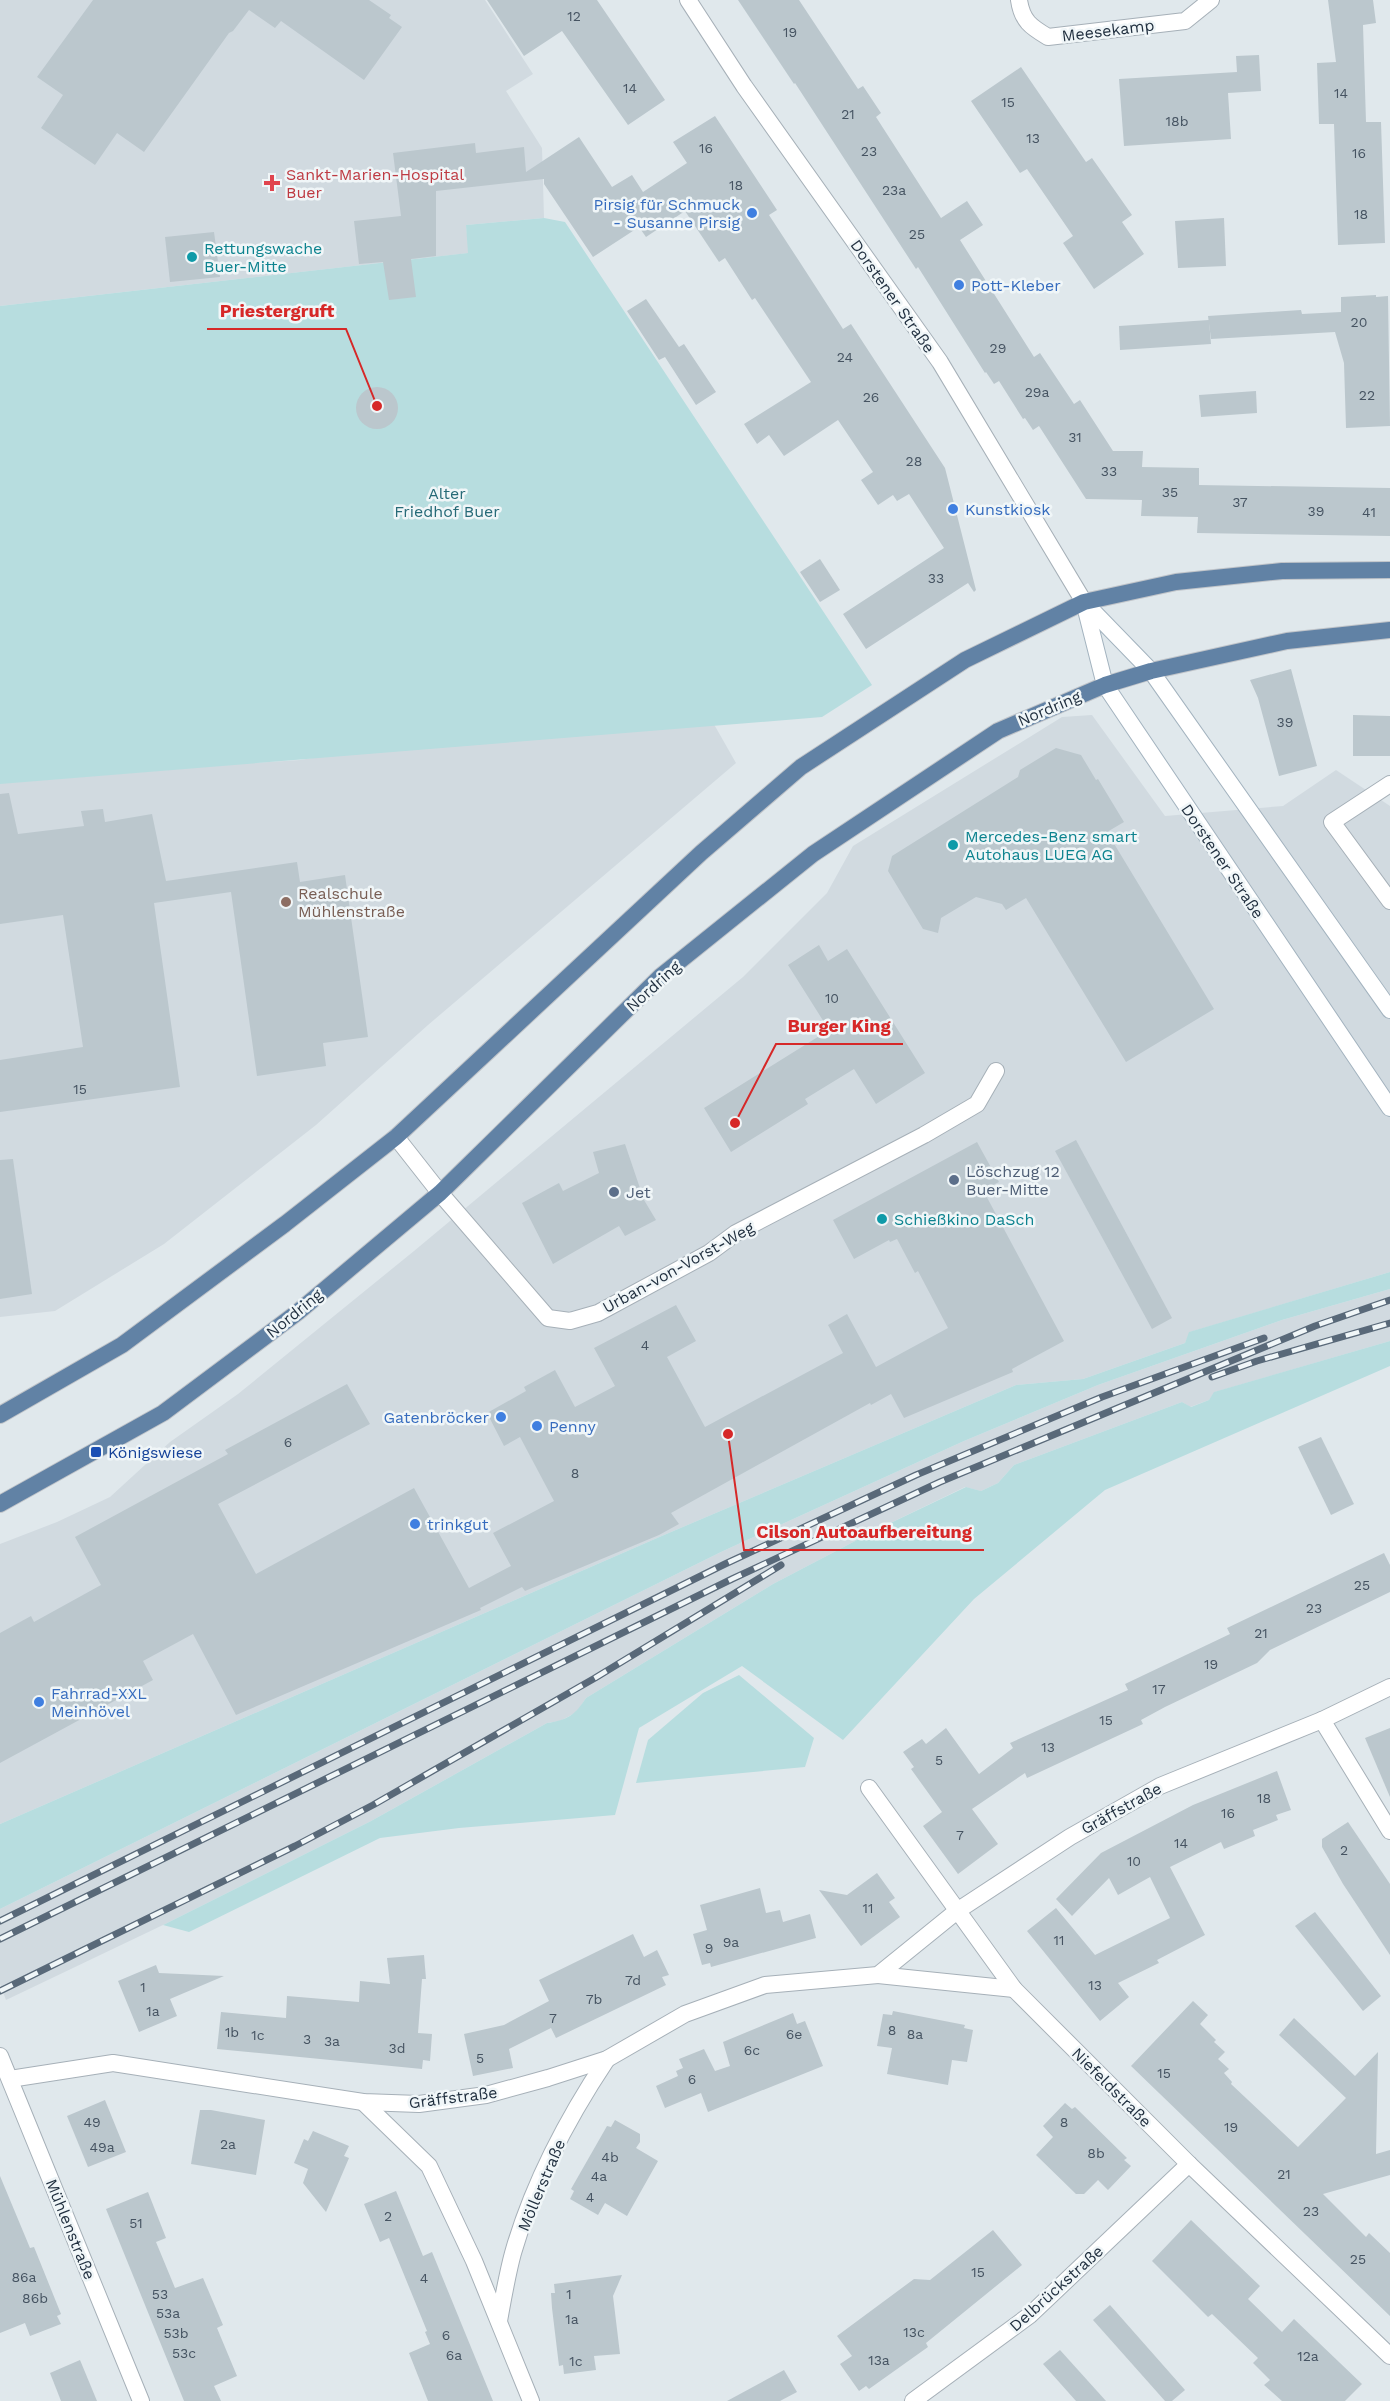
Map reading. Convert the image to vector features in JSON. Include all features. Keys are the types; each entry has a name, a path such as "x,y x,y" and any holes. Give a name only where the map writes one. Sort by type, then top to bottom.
{"main road":[{"path":"0,1415 122,1345 285,1224 396,1137 701,853 801,767 965,660 1084,602 1176,582 1282,571 1390,570"},
{"name":"Nordring","path":"0,1504 163,1413 298,1312 440,1192 661,976 813,854 998,731 1105,685 1151,671 1287,641 1390,630"}],"street":[{"name":"Dorstener Straße","path":"688,0 762,111 940,362 1084,602 1151,671 1390,1010"},
{"name":"Meesekamp","path":"1020,0 1021,11 1030,27 1048,37 1185,21 1211,0"},
{"name":"Dorstener Straße","path":"1084,602 1105,685 1390,1108"},
{"path":"1390,784 1332,822 1390,901"},
{"name":"Urban-von-Vorst-Weg","path":"396,1137 548,1318 570,1321 598,1313 709,1253 736,1233 924,1135 977,1104 996,1071"},
{"name":"Gräffstraße","path":"878,1975 957,1911 1070,1837 1160,1786 1322,1720 1390,1687"},
{"path":"1322,1720 1390,1831"},
{"name":"Niefeldstraße","path":"869,1788 1014,1989 1189,2164 1390,2356"},
{"name":"Gräffstraße","path":"10,2079 113,2063 363,2102 419,2104 486,2095 607,2059 685,2014 765,1985 878,1975 1014,1989"},
{"name":"Mühlenstraße","path":"0,2056 141,2401"},
{"name":"Möllerstraße","path":"499,2321 513,2254 540,2179 576,2106 607,2059"},
{"path":"363,2102 429,2166 474,2260 531,2401"},
{"name":"Delbrückstraße","path":"913,2401 1030,2315 1189,2164"}],"shaded area":[{"name":"Sankt-Marien-Hospital Buer","path":"0,0 485,0 533,74 506,91 542,148 544,218 466,225 469,253 0,306"},
{"name":"Realschule Mühlenstraße","path":"703,705 736,763 428,1025 316,1125 164,1244 55,1311 0,1317 0,779 300,760 609,711"},
{"path":"1092,715 1165,816 1283,806 1336,770 1390,806 1390,1272 1190,1332 1185,1343 1083,1379 1016,1385 664,1535 0,1824 0,1544 57,1522 110,1497 170,1442 238,1394 414,1251 743,977 827,893 853,846 1062,717"},
{"path":"1390,1289 1390,1341 1215,1392 1209,1400 1190,1407 1182,1402 1014,1465 998,1483 981,1491 965,1487 773,1584 586,1698 577,1712 560,1721 547,1723 371,1821 6,2000 0,1984 0,1909 721,1552 964,1441 1098,1385 1282,1320"}],"green space":[{"name":"Alter Friedhof Buer","path":"544,218 565,222 872,685 822,717 0,784 0,306 468,253 466,225"},
{"path":"1390,1272 1390,1289 1282,1320 1098,1385 964,1441 721,1552 0,1909 0,1824 664,1535 1016,1385 1083,1379 1185,1343 1189,1332"},
{"path":"1390,1341 1390,1366 1105,1490 974,1599 843,1740 742,1666 639,1728 615,1815 459,1828 380,1838 189,1932 163,1925 371,1821 547,1723 566,1718 578,1709 586,1698 773,1584 880,1528 966,1487 981,1491 998,1483 1014,1465 1182,1402 1191,1407 1209,1400 1214,1392"},
{"path":"739,1675 814,1738 805,1767 636,1783 648,1740 703,1693"}],"building":[{"path":"93,0 369,0 391,15 389,18 402,27 364,80 281,21 275,28 249,10 229,33 144,152 117,133 95,165 41,128 63,95 37,77"},
{"path":"487,0 597,0 665,100 628,125 562,31 524,56"},
{"path":"738,0 799,0 858,89 863,86 881,113 876,117 941,218 967,201 983,225 960,240 1034,357 1040,353 1074,404 1080,400 1113,451 1143,451 1142,467 1199,468 1199,485 1390,488 1390,536 1197,533 1198,517 1141,516 1142,500 1086,499 1039,426 1033,430 1025,418 1023,419 999,381 994,384 985,373 918,267 916,269"},
{"path":"1328,0 1373,0 1376,23 1363,25 1366,122 1381,122 1385,243 1338,245 1334,124 1319,124 1317,63 1336,62"},
{"path":"1259,55 1261,91 1228,93 1231,139 1124,146 1119,79 1237,72 1236,56"},
{"path":"1021,67 1086,162 1092,158 1132,215 1122,222 1144,254 1094,289 1063,243 1073,236 1027,169 1020,173 971,101"},
{"path":"715,116 777,210 769,215 843,329 851,324 945,468 976,590 974,592 968,583 866,649 843,614 944,548 909,494 897,501 893,495 878,505 861,480 873,472 838,420 784,456 769,435 757,444 744,424 811,382 755,298 752,300 725,258 719,262 685,211 646,237 639,227 593,257 544,184 544,179 436,191 436,256 411,259 416,297 389,300 383,262 359,264 354,221 401,216 393,153 475,143 476,153 524,147 526,172 579,137 612,187 632,175 643,192 687,163 673,142"},
{"path":"1224,218 1226,266 1178,268 1175,221"},
{"name":"Rettungswache Buer-Mitte","path":"214,232 220,277 170,282 165,237"},
{"path":"1376,295 1376,297 1388,296 1390,426 1346,428 1344,363 1335,332 1211,339 1208,316 1301,310 1302,314 1341,312 1341,297"},
{"path":"646,299 679,347 684,344 716,392 696,405 665,357 659,360 627,311"},
{"path":"1209,320 1211,344 1120,350 1119,326"},
{"path":"377,387 385,388 392,393 397,400 397,416 392,423 385,428 377,429 369,428 362,423 357,416 356,408 357,400 362,393 369,388"},
{"path":"1256,391 1257,413 1201,417 1199,395"},
{"path":"820,559 840,590 820,602 800,572"},
{"path":"1291,669 1317,766 1279,776 1258,698 1250,680"},
{"path":"1353,715 1390,716 1390,756 1353,756"},
{"path":"1056,748 1081,755 1096,780 1098,779 1124,822 1107,832 1214,1009 1126,1062 1026,898 1006,910 1002,904 976,897 941,918 938,933 923,929 888,871 892,856 1018,777 1020,770"},
{"path":"9,793 18,834 84,826 81,811 103,809 105,822 152,814 166,881 297,862 300,882 345,875 368,1037 323,1043 326,1066 257,1076 231,892 154,903 180,1087 0,1112 0,1060 83,1047 63,915 0,924 0,794"},
{"path":"819,945 828,961 847,949 925,1073 876,1104 854,1069 805,1099 808,1104 731,1152 704,1108 829,1030 788,965"},
{"path":"1076,1140 1172,1318 1152,1329 1055,1151"},
{"path":"977,1142 999,1182 983,1190 1064,1341 1012,1369 1013,1372 904,1418 891,1394 871,1405 870,1403 671,1513 679,1524 659,1535 525,1591 522,1587 480,1608 481,1610 236,1715 193,1634 143,1661 153,1680 0,1763 0,1633 31,1616 34,1622 101,1585 75,1537 228,1454 225,1450 347,1384 370,1424 218,1504 256,1574 414,1488 469,1588 511,1566 493,1533 554,1501 520,1437 504,1446 487,1413 526,1391 524,1387 555,1370 575,1407 615,1386 594,1348 676,1305 696,1341 667,1357 705,1427 843,1353 828,1325 847,1314 876,1367 948,1328 918,1271 915,1273 897,1239 890,1242 889,1240 854,1259 833,1220"},
{"path":"625,1144 644,1200 656,1220 625,1236 619,1226 553,1264 522,1203 559,1183 563,1191 599,1173 593,1152"},
{"path":"13,1159 32,1294 0,1299 0,1160"},
{"path":"1321,1437 1354,1504 1331,1515 1298,1447"},
{"path":"1384,1553 1390,1565 1390,1592 1270,1650 1257,1663 1165,1707 1141,1720 1143,1724 1027,1778 1025,1773 972,1809 998,1844 958,1874 923,1826 942,1812 911,1769 914,1767 903,1752 922,1739 926,1744 946,1728 979,1774 1013,1748 1010,1743 1128,1690 1125,1684 1230,1634 1227,1628"},
{"path":"1390,1728 1390,1797 1365,1738"},
{"path":"1277,1771 1291,1810 1276,1815 1278,1820 1253,1830 1255,1836 1224,1849 1221,1842 1170,1867 1205,1935 1157,1960 1159,1963 1118,1983 1129,1997 1100,2021 1027,1931 1056,1908 1095,1955 1170,1918 1150,1877 1118,1895 1109,1878 1072,1916 1056,1899 1101,1853 1193,1805"},
{"path":"1348,1822 1390,1884 1390,1955 1343,1884 1322,1847 1322,1839"},
{"path":"877,1873 895,1898 889,1902 900,1917 861,1946 819,1890 847,1895"},
{"path":"760,1888 766,1913 780,1910 783,1922 810,1914 816,1938 711,1967 710,1963 702,1965 693,1934 707,1930 700,1905"},
{"path":"1315,1912 1381,1996 1363,2011 1295,1926"},
{"path":"633,1934 644,1957 657,1950 669,1975 662,1977 666,1985 556,2038 551,2028 509,2049 513,2068 473,2076 464,2034 504,2025 549,2001 539,1980"},
{"path":"424,1955 426,1979 422,1979 418,2033 432,2034 430,2061 423,2060 422,2069 217,2049 221,2012 286,2018 287,1996 359,2002 360,1981 390,1984 387,1958"},
{"path":"156,1965 159,1973 224,1976 170,1999 177,2016 139,2032 118,1981"},
{"path":"1193,2001 1208,2015 1200,2024 1225,2052 1218,2059 1229,2069 1224,2073 1232,2082 1231,2084 1298,2147 1346,2098 1279,2035 1294,2018 1355,2076 1378,2052 1376,2154 1390,2150 1390,2175 1323,2194 1366,2237 1369,2233 1390,2253 1390,2316 1131,2066"},
{"path":"893,2011 965,2025 964,2028 973,2030 967,2062 952,2060 948,2085 887,2074 892,2048 877,2046 883,2014 892,2015"},
{"path":"793,2013 797,2024 805,2021 823,2066 708,2112 701,2093 665,2108 656,2086 678,2076 676,2071 683,2068 679,2059 704,2049 715,2071 730,2066 723,2042"},
{"path":"105,2100 126,2152 88,2167 67,2116"},
{"path":"1065,2103 1072,2109 1075,2107 1127,2158 1124,2160 1131,2166 1108,2190 1098,2180 1084,2194 1076,2194 1036,2155 1053,2137 1043,2126"},
{"path":"200,2110 265,2120 256,2175 191,2164"},
{"path":"615,2120 640,2134 640,2142 636,2148 658,2161 627,2216 605,2203 598,2215 570,2199 574,2191 571,2189 607,2126 611,2127"},
{"path":"313,2131 349,2146 344,2156 349,2158 326,2212 303,2183 308,2169 294,2163 304,2139 308,2141"},
{"path":"0,2176 30,2248 34,2247 61,2314 57,2316 61,2324 30,2336 25,2323 0,2333"},
{"path":"396,2191 423,2256 432,2252 493,2401 428,2401 409,2353 430,2344 425,2332 427,2331 389,2238 380,2242 364,2204"},
{"path":"148,2192 166,2238 156,2242 175,2288 203,2278 223,2325 217,2328 237,2376 214,2386 221,2401 184,2401 106,2209"},
{"path":"1191,2220 1260,2286 1248,2299 1282,2332 1294,2319 1362,2384 1345,2401 1282,2401 1264,2385 1270,2380 1253,2363 1258,2358 1212,2314 1208,2317 1152,2261"},
{"path":"993,2230 1022,2265 926,2343 928,2347 869,2389 866,2386 859,2391 840,2364 852,2356 837,2336 914,2279 930,2280"},
{"path":"622,2275 613,2296 620,2354 594,2356 596,2370 564,2374 563,2365 559,2366 552,2308 551,2293 555,2293 554,2284"},
{"path":"1110,2305 1185,2390 1172,2401 1165,2401 1093,2320"},
{"path":"1060,2350 1106,2401 1076,2401 1043,2364"},
{"path":"80,2360 97,2401 61,2401 50,2373"},
{"path":"784,2370 797,2392 780,2401 727,2401"}],"railway":[{"path":"0,1939 732,1579 940,1482 1315,1326 1390,1300"},
{"path":"1212,1377 1257,1361 1390,1323"},
{"path":"0,1921 725,1564 916,1475 1102,1397 1264,1338"},
{"path":"0,1991 295,1846 373,1805 595,1678 781,1565"}],"place":[{"name":"Sankt-Marien-Hospital Buer","path":"272,183"},
{"name":"Pirsig für Schmuck - Susanne Pirsig","path":"752,213"},
{"name":"Rettungswache Buer-Mitte","path":"192,257"},
{"name":"Pott-Kleber","path":"959,285"},
{"name":"Priestergruft","path":"377,406"},
{"name":"Kunstkiosk","path":"953,509"},
{"name":"Mercedes-Benz smart Autohaus LUEG AG","path":"953,845"},
{"name":"Realschule Mühlenstraße","path":"286,902"},
{"name":"Burger King","path":"735,1123"},
{"name":"Löschzug 12 Buer-Mitte","path":"954,1180"},
{"name":"Jet","path":"614,1192"},
{"name":"Schießkino DaSch","path":"882,1219"},
{"name":"Gatenbröcker","path":"501,1417"},
{"name":"Penny","path":"537,1426"},
{"name":"Cilson Autoaufbereitung","path":"728,1434"},
{"name":"Königswiese","path":"96,1452"},
{"name":"trinkgut","path":"415,1524"},
{"name":"Fahrrad-XXL Meinhövel","path":"39,1702"}]}
